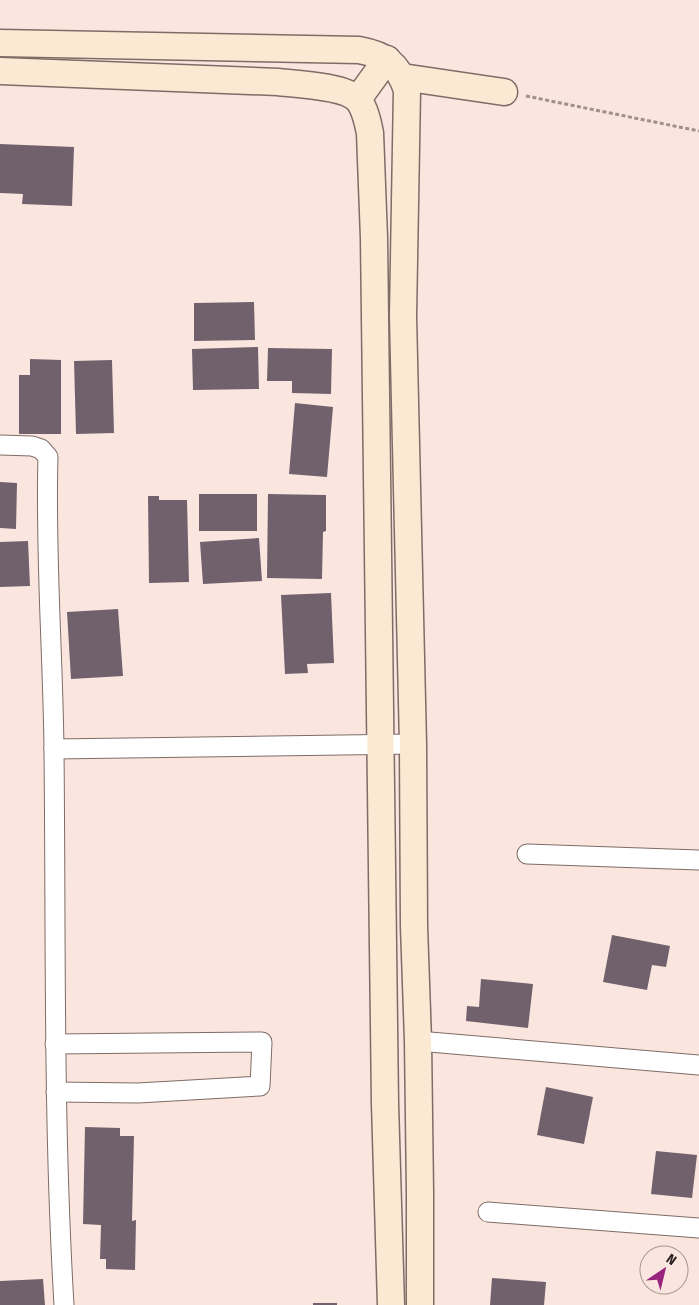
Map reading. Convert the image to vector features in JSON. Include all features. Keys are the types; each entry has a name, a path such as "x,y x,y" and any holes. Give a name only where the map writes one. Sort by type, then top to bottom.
{"street":[{"path":"0,43 350,50 374,53 394,68 407,90 403,316 413,744 420,1305"},
{"path":"394,68 504,92"},
{"path":"358,99 394,68"},
{"path":"0,71 312,85 339,90 358,99 368,119 371,148 375,325 379,744 385,1104 391,1305"},
{"path":"0,445 32,446 41,449 48,457 46,513 54,749 55,1044 64,1305"},
{"path":"54,749 413,744"},
{"path":"527,854 699,860"},
{"path":"418,1041 699,1065"},
{"path":"55,1044 262,1042 260,1086 138,1093 56,1092"},
{"path":"488,1212 699,1228"}],"path":[{"path":"504,92 699,131"}],"building":[{"path":"0,144 74,147 72,206 22,204 23,194 0,193"},
{"path":"254,302 255,340 194,341 194,303"},
{"path":"258,347 259,389 193,390 192,349"},
{"path":"268,348 332,349 331,394 292,393 292,381 267,381"},
{"path":"30,359 61,360 61,434 19,434 19,375 30,375"},
{"path":"112,360 114,433 76,434 74,361"},
{"path":"295,403 333,407 327,477 289,474"},
{"path":"0,482 17,483 16,529 0,528"},
{"path":"199,494 257,494 257,531 199,531"},
{"path":"268,494 326,495 326,531 323,532 322,579 267,578"},
{"path":"148,496 159,496 159,500 187,500 189,582 149,583"},
{"path":"259,538 262,581 203,584 200,542"},
{"path":"28,541 30,586 0,587 0,542"},
{"path":"331,593 334,663 307,664 308,673 285,674 281,595"},
{"path":"118,609 123,676 71,679 67,612"},
{"path":"612,935 670,946 666,967 652,965 647,990 603,982"},
{"path":"481,979 533,984 528,1028 466,1021 467,1006 479,1007"},
{"path":"546,1087 593,1097 584,1144 537,1135"},
{"path":"85,1127 120,1128 120,1136 134,1136 132,1221 136,1220 135,1270 106,1269 106,1259 100,1259 101,1225 83,1224"},
{"path":"656,1151 697,1155 692,1198 651,1194"},
{"path":"492,1278 546,1282 544,1305 490,1305"},
{"path":"43,1279 45,1305 0,1305 0,1281"},
{"path":"313,1303 337,1303 337,1305 313,1305"}]}
